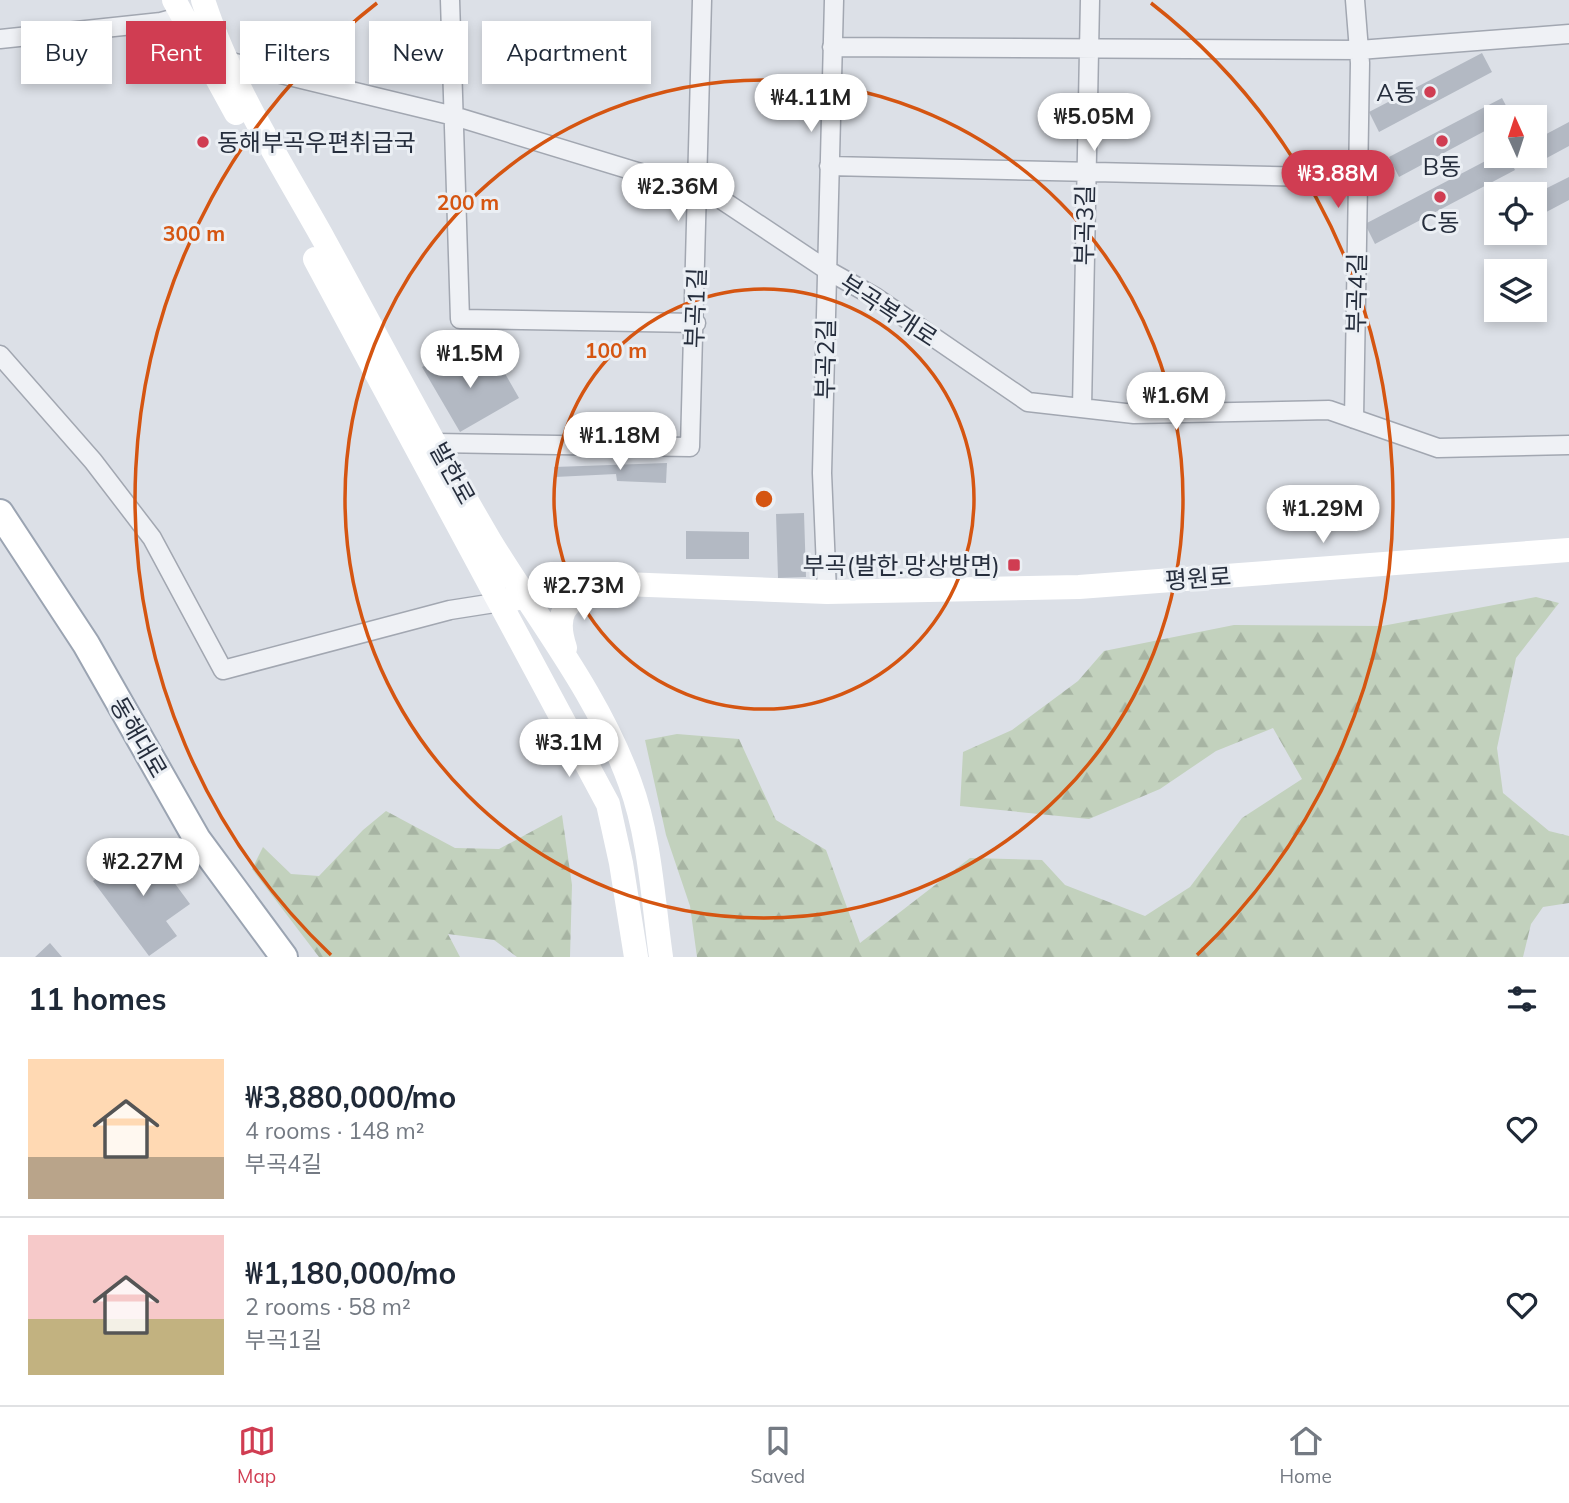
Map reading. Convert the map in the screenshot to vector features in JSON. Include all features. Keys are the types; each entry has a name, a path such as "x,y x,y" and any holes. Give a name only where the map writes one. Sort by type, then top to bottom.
{"main road":[{"name":"동해대로","path":"0,513 86,644 197,839 284,957"}],"street":[{"name":"발한로","path":"203,0 212,12 227,61 491,541 568,659 630,783 646,851 661,957"},
{"path":"450,0 460,319 695,323"},
{"name":"부곡1길","path":"436,443 690,447 702,0"},
{"name":"부곡2길","path":"827,592 822,473 834,0"},
{"name":"부곡3길","path":"1082,408 1084,172 1090,0"},
{"name":"부곡4길","path":"1354,419 1359,50 1355,0"},
{"name":"발한로","path":"179,8 608,804 621,863 636,957"},
{"path":"0,38 161,22 179,8"},
{"path":"832,47 1359,50 1569,34"},
{"name":"부곡복개로","path":"227,61 453,116 716,196 827,270 875,297 1028,402 1134,414 1329,410 1438,448 1569,445"},
{"path":"829,166 1358,178"},
{"path":"0,355 93,461 152,538 223,670 450,610 501,602"},
{"name":"평원로","path":"501,602 528,598 562,587 598,583 827,592 1079,587 1569,550"},
{"path":"568,659 559,631 563,611 572,598 598,583"}],"green space":[{"path":"1536,597 1559,603 1516,658 1497,748 1503,793 1549,831 1569,836 1569,903 1543,907 1531,924 1523,957 697,957 690,906 666,835 645,740 677,734 739,739 776,820 826,850 860,943 970,858 1042,860 1065,885 1145,916 1190,887 1242,818 1302,779 1273,728 1216,751 1160,789 1089,819 960,806 963,752 1012,730 1078,681 1104,651 1234,625 1382,626"},
{"path":"386,811 455,848 499,849 562,815 572,885 570,957 517,957 494,940 448,934 460,957 319,957 252,869 263,847 291,874 319,876 363,830"}],"building":[{"name":"A동","path":"1482,53 1492,72 1379,132 1369,112"},
{"name":"B동","path":"1502,98 1506,105 1489,105"},
{"name":"B동","path":"1484,107 1484,131 1399,177 1389,157"},
{"path":"1569,122 1569,146 1547,158 1547,134"},
{"name":"C동","path":"1484,162 1484,168 1515,170 1492,182 1484,182 1484,186 1375,244 1365,224"},
{"path":"1569,177 1569,200 1547,212 1547,188"},
{"path":"449,351 464,377 496,358 519,398 460,432 422,367"},
{"path":"667,463 666,483 617,481 616,474 555,477 554,467"},
{"path":"804,513 806,577 778,578 776,514"},
{"path":"686,531 749,532 749,559 686,559"},
{"path":"145,843 190,904 166,921 177,936 149,956 93,881"},
{"path":"50,943 62,957 35,957"}],"place":[{"name":"A동","path":"1430,92"},
{"name":"B동","path":"1442,141"},
{"name":"동해부곡우편취급국","path":"203,142"},
{"name":"C동","path":"1440,197"},
{"name":"부곡(발한.망상방면)","path":"1014,565"}]}
